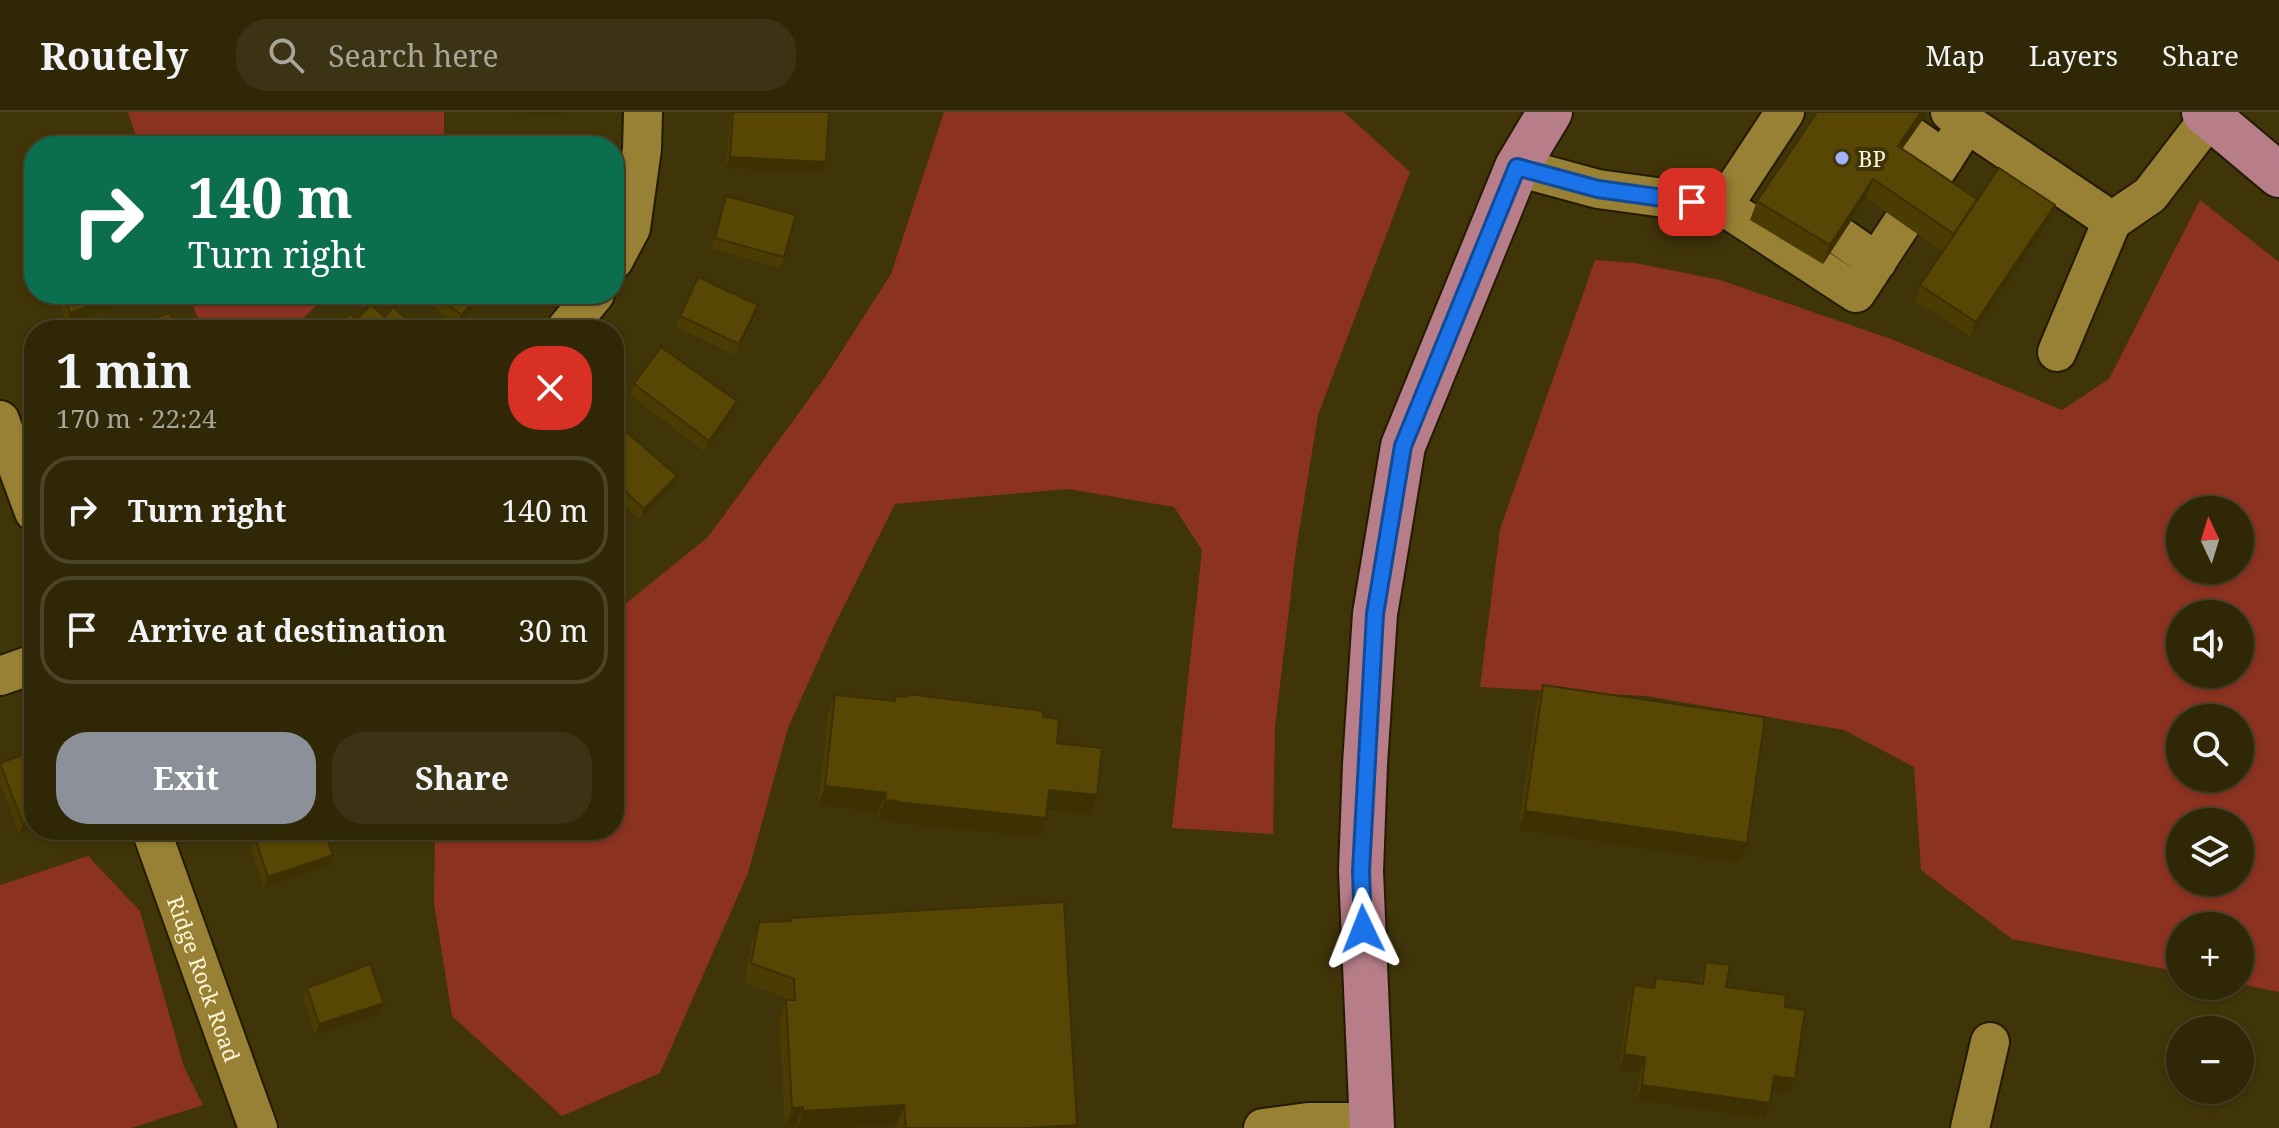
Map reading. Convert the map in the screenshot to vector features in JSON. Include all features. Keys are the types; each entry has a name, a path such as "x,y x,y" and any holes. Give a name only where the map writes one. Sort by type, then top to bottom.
{"main road":[{"path":"1372,1125 1361,871 1375,614 1403,446 1517,167 1550,112"},
{"path":"2207,115 2279,175"}],"street":[{"path":"624,241 631,228 642,149 643,112"},
{"path":"2057,352 2112,221 2150,195 2207,115"},
{"path":"1911,136 1935,174 1959,118 2112,221"},
{"path":"1723,206 1758,181 1790,124"},
{"path":"1517,167 1598,189 1723,206 1856,293 1902,223"},
{"path":"1841,237 1877,262"},
{"path":"573,320 587,304"},
{"path":"0,420 24,485"},
{"path":"0,676 24,668"},
{"name":"Ridge Rock Road","path":"155,840 258,1128"},
{"path":"1970,1128 1990,1042"},
{"path":"1263,1128 1308,1122 1372,1125"}],"shaded area":[{"path":"128,112 444,112 444,136 136,136"},
{"path":"944,112 1344,112 1410,172 1318,415 1296,550 1275,727 1273,834 1172,828 1202,550 1174,507 1068,489 895,504 832,630 788,728 748,873 660,1073 562,1116 452,1016 434,903 435,840 624,840 624,605 708,537 825,377 891,274"},
{"path":"2200,200 2279,262 2279,992 2254,987 2254,912 2166,912 2166,969 2012,939 1921,870 1914,767 1844,730 1646,696 1480,687 1500,529 1595,260 1635,263 1720,280 1891,339 2062,410 2109,379"},
{"path":"192,304 318,304 301,320 200,320"},
{"path":"88,856 140,911 184,1067 203,1105 131,1128 0,1128 0,885"}],"building":[{"path":"733,112 829,112 826,162 730,157"},
{"path":"1817,112 1921,112 1898,146 1977,199 1954,234 1873,179 1830,245 1757,201"},
{"path":"1999,168 2055,205 1976,322 1920,285"},
{"path":"726,196 796,215 784,257 715,238"},
{"path":"698,277 758,305 739,344 680,316"},
{"path":"67,304 95,304 70,313"},
{"path":"448,304 471,304 461,315"},
{"path":"371,305 385,317 393,307 408,320 345,320 350,313 357,319"},
{"path":"170,313 172,320 150,320"},
{"path":"661,347 737,401 709,441 634,384"},
{"path":"624,430 677,476 644,509 624,490"},
{"path":"1543,685 1765,717 1747,843 1525,811"},
{"path":"908,694 1043,711 1043,717 1059,719 1057,743 1102,748 1097,795 1049,790 1046,818 896,802 885,800 886,793 825,786 835,695 895,701 895,696 907,697"},
{"path":"24,755 24,824 23,824 0,763"},
{"path":"256,840 328,840 333,855 268,877"},
{"path":"1064,902 1077,1125 906,1128 904,1105 803,1111 803,1107 792,1108 786,1000 795,1000 794,979 751,963 759,922"},
{"path":"1706,962 1730,965 1726,987 1786,995 1785,1007 1805,1010 1795,1079 1774,1076 1770,1103 1642,1085 1645,1057 1624,1054 1634,985 1654,988 1656,978 1703,984"},
{"path":"370,964 384,1003 319,1024 307,988"}],"place":[{"name":"BP","path":"1842,158"}],"route":[{"path":"1363,929 1361,871 1365,764 1375,614 1403,446 1517,167 1598,189 1692,202"}]}
